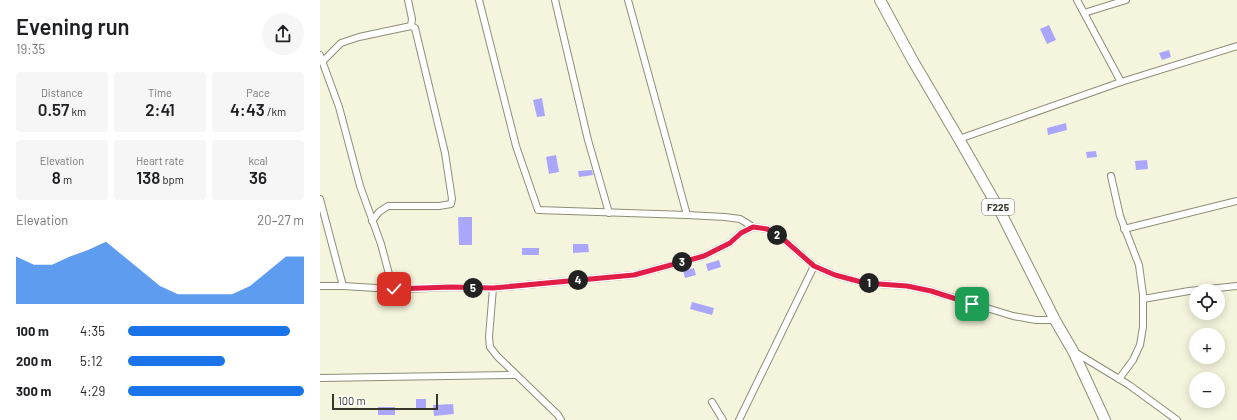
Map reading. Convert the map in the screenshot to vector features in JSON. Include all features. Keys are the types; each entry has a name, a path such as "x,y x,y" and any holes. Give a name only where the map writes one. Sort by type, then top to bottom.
{"main road":[{"name":"F225","path":"880,0 913,61 999,209 1055,320 1073,351 1105,420"}],"street":[{"path":"408,0 412,19 411,26"},
{"path":"479,0 516,146 537,209 541,211 687,215 740,219 753,227 767,229 782,238 814,266 835,275 865,283 907,286 931,291 1013,316 1036,320 1055,320"},
{"path":"555,0 588,140 609,213"},
{"path":"628,0 687,215"},
{"path":"1078,0 1121,82"},
{"path":"1084,13 1126,0"},
{"path":"394,289 381,244 360,186 339,107 322,58 341,43 359,37 411,26"},
{"path":"372,222 379,212 388,206 439,206 451,204 452,200 440,131 415,28 411,26"},
{"path":"959,139 1121,82 1237,46"},
{"path":"1111,176 1124,229 1138,265 1143,299 1143,327 1140,345 1133,360 1119,379"},
{"path":"1124,229 1237,200"},
{"path":"320,201 343,286"},
{"path":"320,286 394,289 451,287 493,288 634,275 704,256 730,243 741,233 753,227"},
{"path":"739,420 814,266"},
{"path":"1143,299 1189,291 1237,286"},
{"path":"493,288 489,338 490,347 497,356 558,415 561,420"},
{"path":"1073,351 1147,397 1177,420"},
{"path":"320,378 404,378 516,375"},
{"path":"712,402 723,420"}],"building":[{"path":"1049,25 1056,40 1047,44 1040,29"},
{"path":"1169,50 1171,57 1162,60 1159,53"},
{"path":"542,98 545,116 537,117 533,100"},
{"path":"1066,123 1067,130 1048,135 1047,128"},
{"path":"1096,151 1097,157 1087,158 1086,152"},
{"path":"556,155 559,172 549,174 546,157"},
{"path":"1147,160 1148,169 1136,170 1135,161"},
{"path":"592,170 593,175 579,177 578,171"},
{"path":"458,217 472,217 472,245 459,245"},
{"path":"573,244 588,244 589,252 573,253"},
{"path":"522,248 539,248 539,255 522,255"},
{"path":"719,260 721,267 708,271 706,264"},
{"path":"694,268 696,275 685,278 683,271"},
{"path":"692,302 714,308 712,315 690,309"},
{"path":"416,399 426,399 426,409 416,409"},
{"path":"453,404 454,414 434,416 433,405"},
{"path":"378,407 395,407 395,415 378,415"}],"route":[{"path":"394,289 451,287 493,288 634,275 704,256 730,243 741,233 753,227 767,229 782,238 814,266 835,275 865,283 907,286 931,291 972,304"}]}
